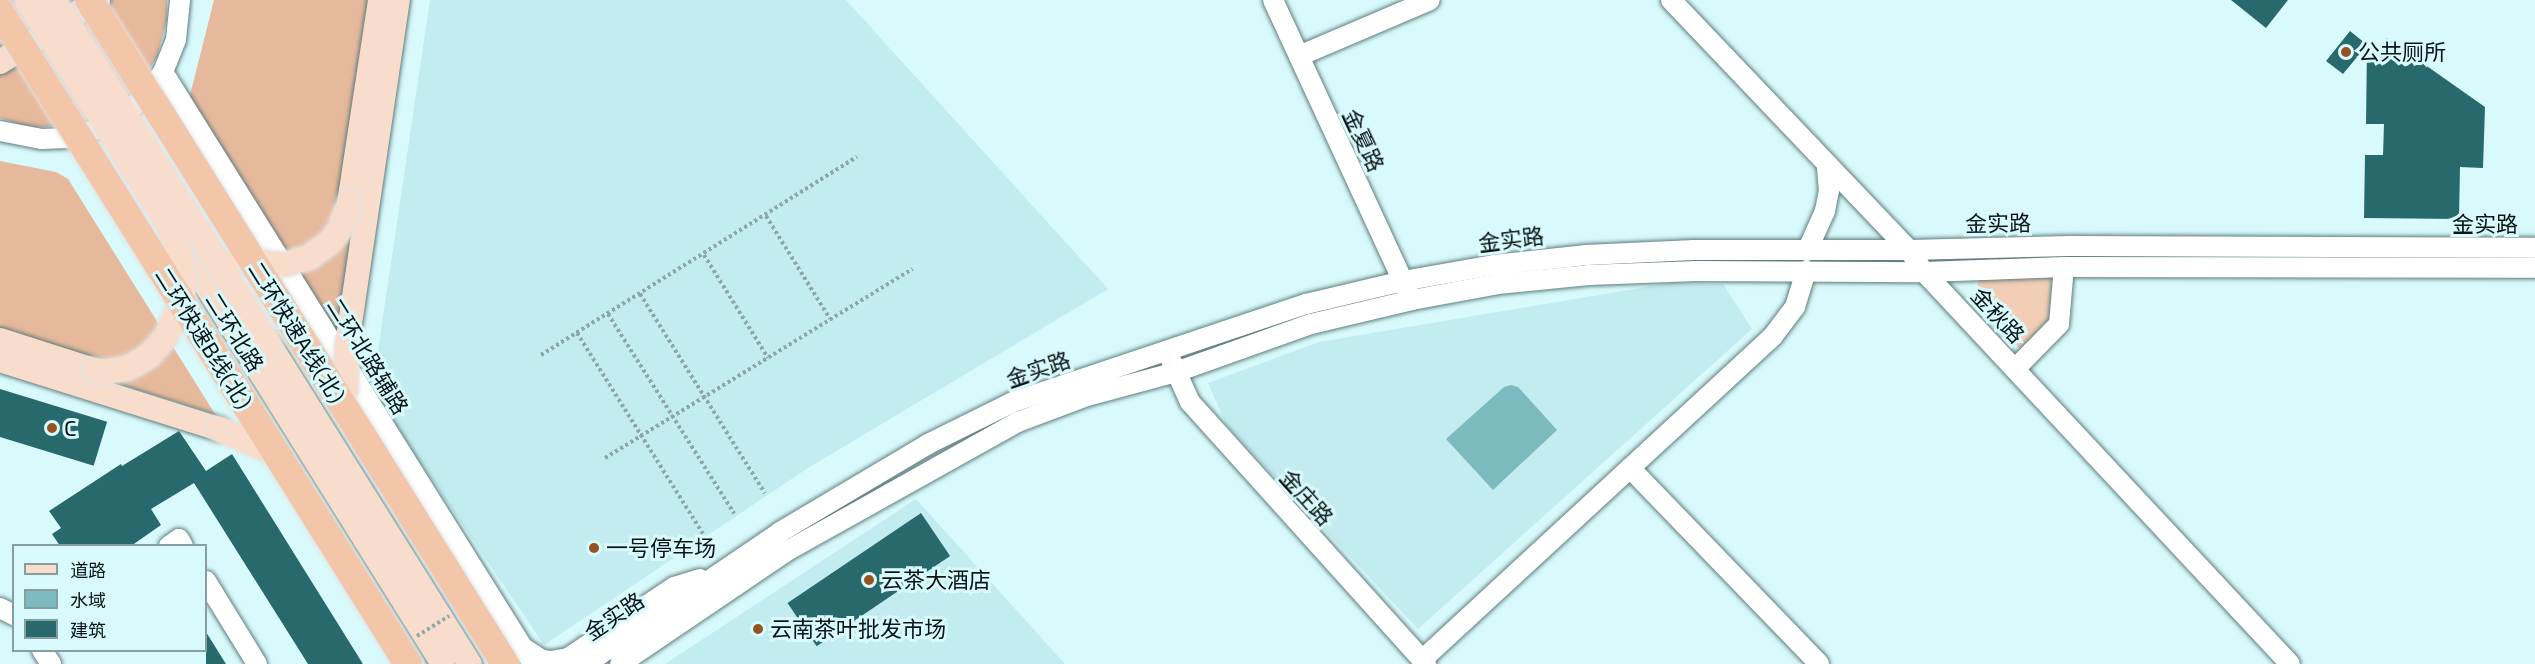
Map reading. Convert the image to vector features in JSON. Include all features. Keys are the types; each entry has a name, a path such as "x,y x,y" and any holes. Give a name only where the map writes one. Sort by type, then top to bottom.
{"highway":[{"name":"二环快速A线(北)","path":"89,0 455,585 513,658"},
{"name":"二环快速B线(北)","path":"0,10 408,653"}],"main road":[{"path":"0,10 13,0"},
{"name":"二环北路","path":"27,0 178,219"},
{"name":"二环北路","path":"54,0 178,219 369,524 470,664"},
{"path":"0,62 98,0"},
{"path":"0,340 94,370 117,371 138,363 158,348 173,326 182,300 184,271 176,240 178,219 232,254 259,263 285,264 310,257 331,242 345,218 349,203 380,0"},
{"path":"369,524 346,390 346,344 398,0"},
{"path":"0,360 219,429 265,449 369,524"},
{"name":"二环北路","path":"369,524 443,664"}],"street":[{"path":"0,130 42,140 69,138 101,128 119,119 149,92 163,72 176,39 180,0"},
{"name":"金夏路","path":"1273,0 1412,300"},
{"path":"1299,56 1430,0"},
{"name":"金秋路","path":"1671,0 1827,167 1909,250 1924,272 2290,664"},
{"name":"二环北路辅路","path":"163,72 513,658 533,664"},
{"path":"69,138 399,664"},
{"path":"1807,251 1825,211 1829,191 1827,167"},
{"name":"金实路","path":"586,664 780,532 928,444 1000,408 1306,304 1403,281 1494,265 1586,255 1694,250 1909,250 2069,246 2535,248"},
{"path":"2015,369 2059,324 2064,267"},
{"name":"金实路","path":"621,664 786,551 1018,422 1087,396 1176,372 1311,324 1412,300 1498,285 1589,275 1696,270 1924,272 2064,267 2535,268"},
{"path":"1424,662 1773,336 1795,307 1806,271"},
{"name":"金庄路","path":"1167,352 1190,402 1424,662"},
{"path":"1630,468 1819,664"},
{"path":"513,658 542,660 568,658 674,587 722,571"},
{"path":"207,583 257,664"}],"path":[{"path":"541,355 704,255 857,157"},
{"path":"766,216 830,319"},
{"path":"704,255 768,358"},
{"path":"605,458 912,269"},
{"path":"640,294 765,493"},
{"path":"608,314 734,513"},
{"path":"577,333 703,534"},
{"path":"408,653 454,613"}],"shaded area":[{"path":"0,0 167,0 167,19 157,57 135,90 121,103 86,122 67,126 28,127 0,118"},
{"path":"214,0 374,0 344,208 353,239 335,335 189,99"},
{"path":"430,0 846,0 1108,289 808,468 544,645 372,391"},
{"path":"0,161 56,172 68,179 215,414 0,346"},
{"path":"1980,276 2051,278 2051,323 2021,350 1973,299"},
{"path":"1670,283 1723,284 1752,329 1418,629 1227,426 1208,383 1319,342"},
{"path":"916,499 1065,664 665,664"}],"water":[{"path":"1511,385 1518,387 1557,430 1493,490 1446,439 1504,387"}],"building":[{"path":"2231,0 2288,0 2266,28"},
{"path":"2350,31 2376,52 2387,38 2485,107 2483,168 2460,167 2459,219 2364,218 2365,155 2383,155 2384,124 2366,124 2367,45 2343,74 2326,61"},
{"name":"C","path":"0,389 107,422 94,466 0,437"},
{"path":"179,431 206,471 232,454 363,664 308,664 194,483 151,509 161,525 134,544 59,544 52,534 61,528 49,511 121,464 122,466"},
{"name":"云茶大酒店","path":"921,513 950,556 817,646 788,603"},
{"path":"207,634 226,664 206,664 207,652"}],"place":[{"name":"公共厕所","path":"2346,52"},
{"name":"C","path":"52,428"},
{"name":"一号停车场","path":"594,548"},
{"name":"云茶大酒店","path":"869,580"},
{"name":"云南茶叶批发市场","path":"758,629"}]}
